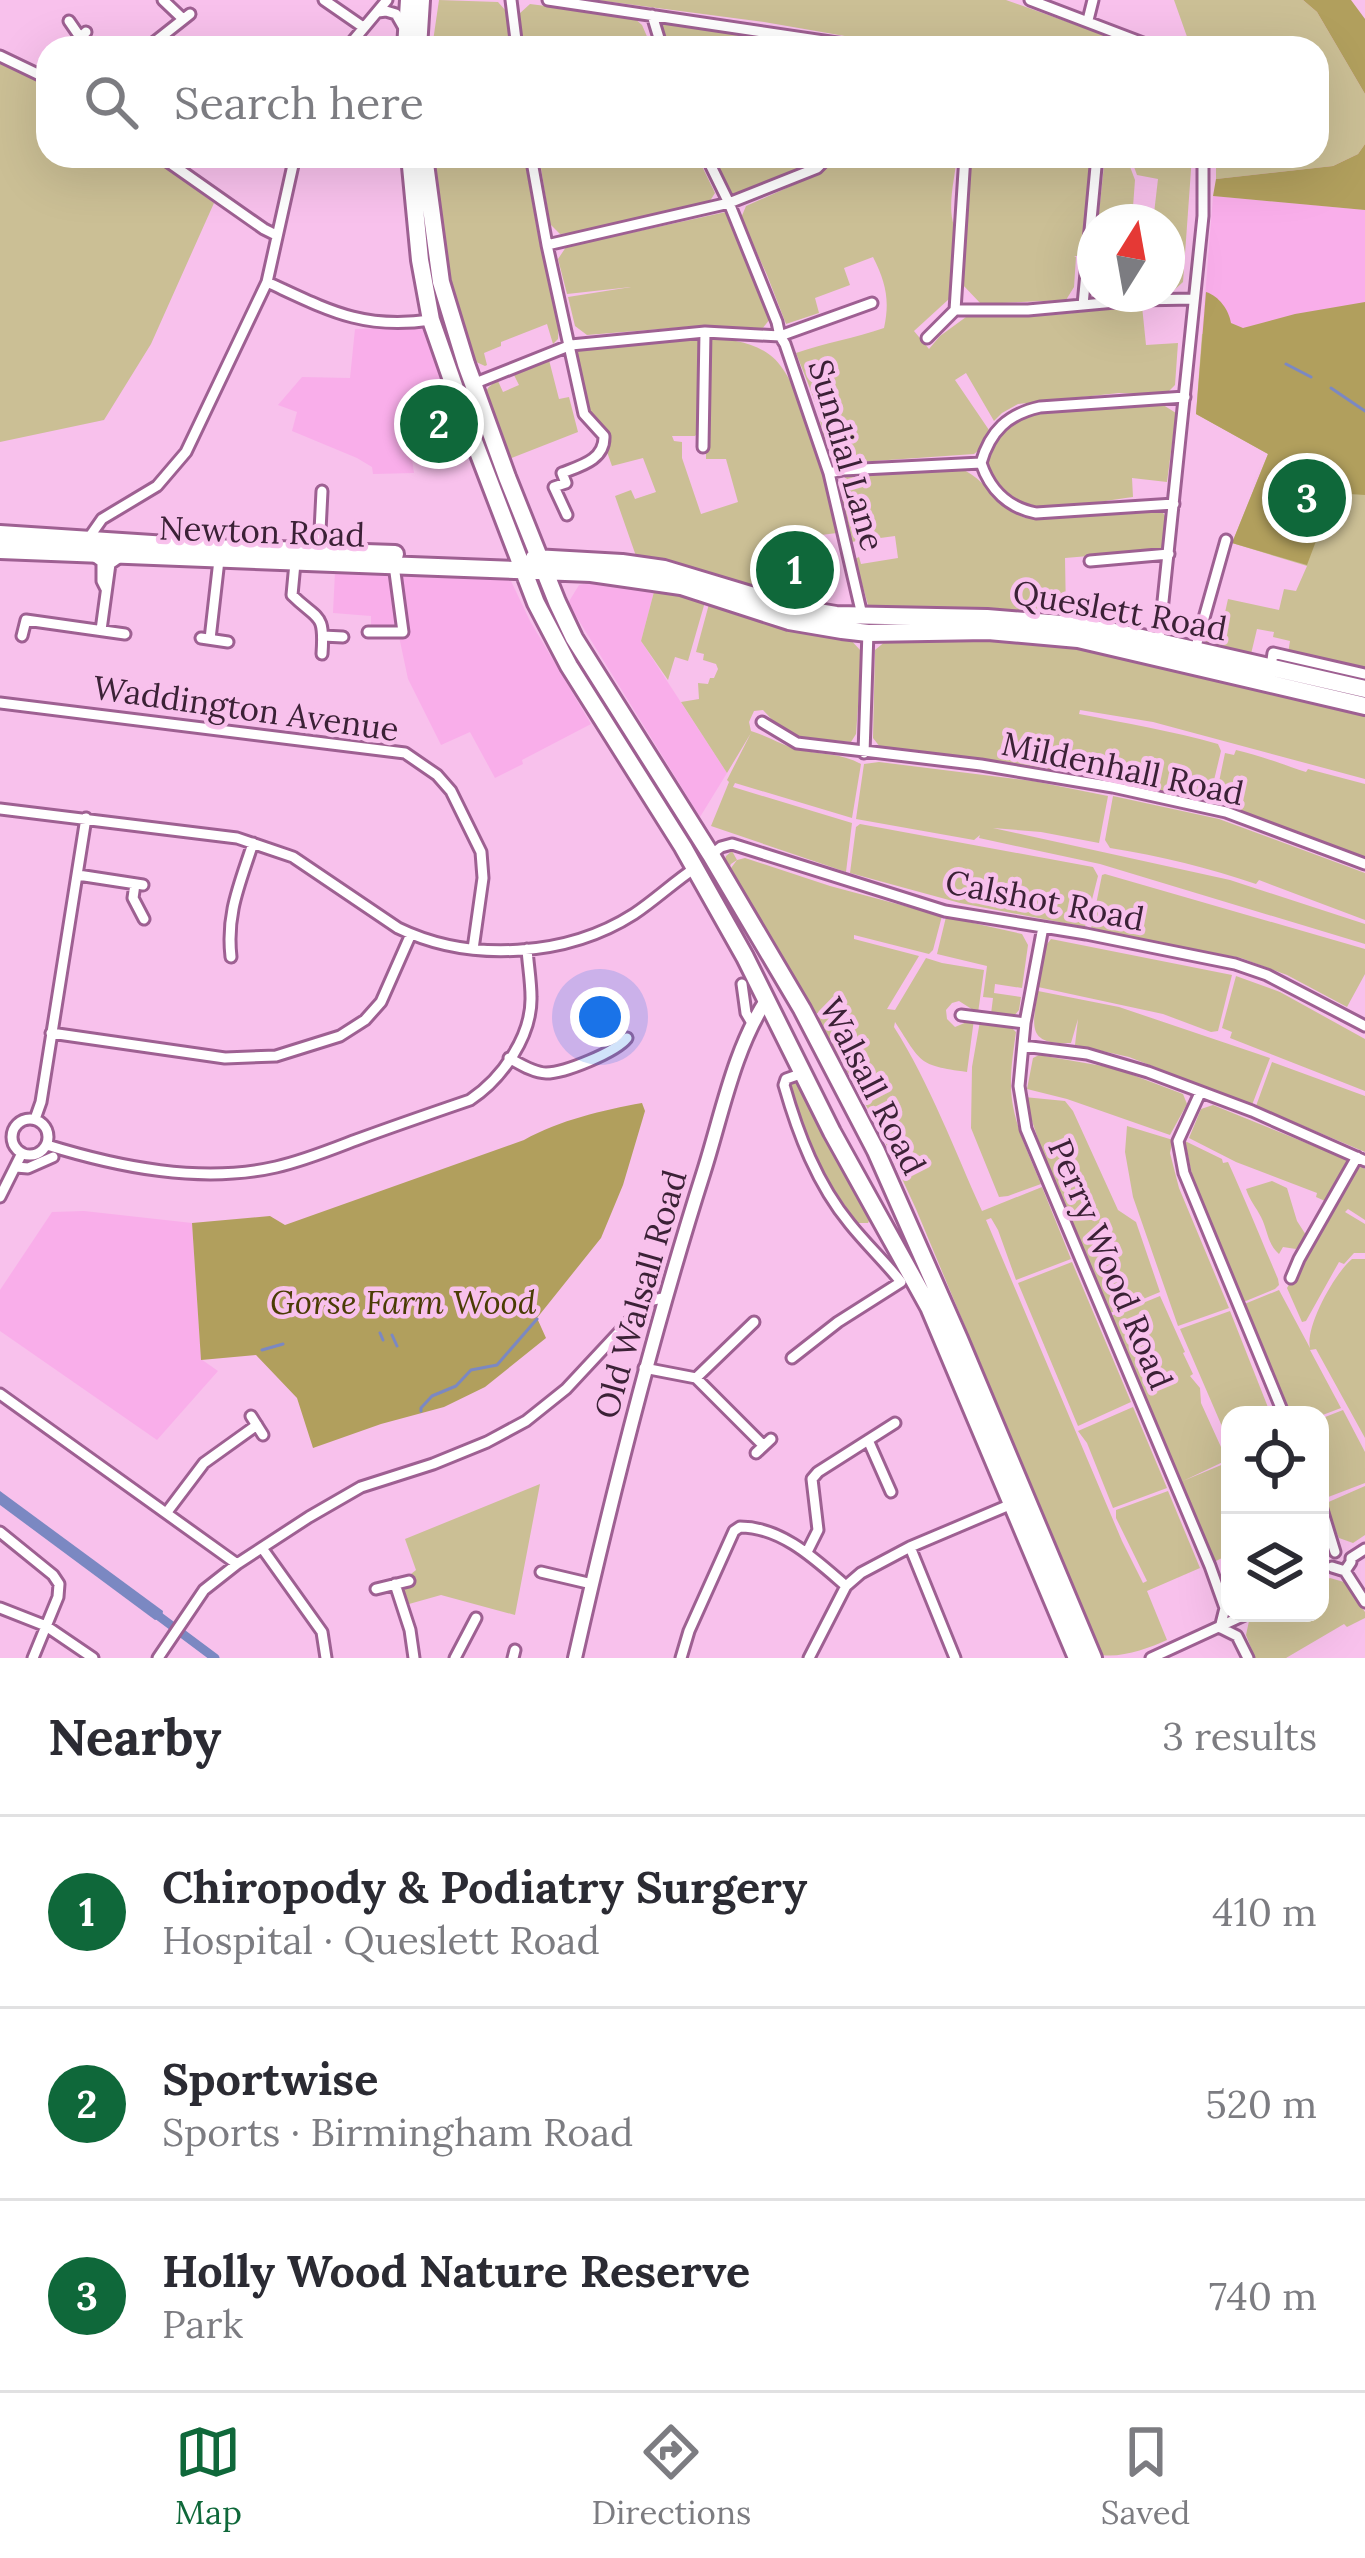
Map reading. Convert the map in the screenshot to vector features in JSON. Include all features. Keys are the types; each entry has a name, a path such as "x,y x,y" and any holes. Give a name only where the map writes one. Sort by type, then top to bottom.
{"highway":[{"path":"406,36 409,0"},
{"path":"419,36 422,0"},
{"path":"411,168 431,320 455,390 531,563"},
{"path":"425,168 441,282 531,563"},
{"path":"431,320 440,316 431,259 435,250"},
{"path":"455,390 473,384"},
{"name":"Newton Road","path":"0,534 120,548 319,551 531,563"},
{"name":"Newton Road","path":"0,550 87,546"},
{"name":"Newton Road","path":"120,548 295,563 531,563"},
{"name":"Queslett Road","path":"531,563 706,579 865,625 1006,620 1062,624 1268,675 1365,689"},
{"name":"Queslett Road","path":"531,563 591,573 633,571"},
{"name":"Walsall Road","path":"531,563 802,1009 876,1151 1094,1658"},
{"name":"Walsall Road","path":"531,563 552,636 695,868 794,1076 832,1132 929,1307 1078,1658"},
{"path":"554,595 564,580 591,573"},
{"name":"Queslett Road","path":"1158,649 1195,650 1365,706"},
{"path":"591,700 594,686 604,685"},
{"path":"661,814 679,802"},
{"path":"734,894 776,988 777,996 756,995"},
{"path":"832,1132 848,1129 857,1116"},
{"path":"853,1168 864,1154 876,1151"}],"main road":[{"path":"752,1023 756,995"},
{"name":"Old Walsall Road","path":"575,1658 663,1298 752,1023"}],"street":[{"path":"162,36 186,16 163,0"},
{"path":"324,0 363,27"},
{"path":"356,36 387,0"},
{"path":"511,0 516,36"},
{"path":"548,0 785,36"},
{"path":"1030,0 1127,36"},
{"path":"1088,20 1093,0"},
{"path":"378,12 396,14 404,36"},
{"path":"652,15 658,36"},
{"path":"69,21 81,36"},
{"path":"0,56 36,70"},
{"path":"177,168 276,235"},
{"path":"106,589 101,562 87,546 102,519 157,485 186,452 268,282 292,168"},
{"path":"533,168 584,414 604,436 601,452 562,473 566,483 554,487 567,515"},
{"path":"712,168 780,336 867,304 855,290"},
{"path":"547,245 729,203 818,168"},
{"path":"927,338 955,310 964,168"},
{"path":"1092,204 1095,168"},
{"path":"1158,649 1204,205 1203,168"},
{"path":"268,282 339,315 370,322 431,320"},
{"path":"1185,299 1193,299"},
{"path":"955,310 1077,306"},
{"path":"700,442 705,332"},
{"name":"Sundial Lane","path":"473,384 571,345 705,332 780,336 829,473 865,625 864,753"},
{"path":"981,463 995,432 1023,410 1185,398"},
{"path":"829,473 981,463"},
{"path":"981,463 994,488 1020,510 1036,513 1174,504"},
{"path":"319,551 322,491"},
{"path":"101,630 110,564 120,548 108,525 109,514"},
{"path":"1195,650 1226,540"},
{"path":"1090,560 1169,554"},
{"path":"219,560 206,638 228,642"},
{"path":"295,563 292,595 320,618 322,654"},
{"path":"368,632 403,632 394,566"},
{"path":"22,636 26,620 125,634"},
{"path":"323,636 344,637"},
{"path":"1268,675 1273,653 1365,674"},
{"name":"Waddington Avenue","path":"0,703 404,753 437,775 451,791 482,852 473,949"},
{"name":"Mildenhall Road","path":"762,722 796,743 981,765 1226,812 1365,863"},
{"path":"0,809 253,842 292,857 411,934 473,949 527,949 595,935 634,914 695,868"},
{"path":"35,1119 86,818"},
{"path":"231,957 231,913 253,842"},
{"name":"Calshot Road","path":"711,855 732,844 945,911 1235,964 1267,975 1365,1026"},
{"path":"77,875 139,884 133,898 144,919"},
{"name":"Perry Wood Road","path":"1042,927 1018,1086 1026,1129 1221,1585"},
{"path":"52,1033 225,1058 277,1056 340,1036 365,1020 381,1003 411,934"},
{"path":"46,1144 122,1165 213,1174 277,1167 470,1100 501,1074 528,1024 527,949"},
{"path":"752,1023 746,1013 756,995"},
{"path":"961,1015 1025,1023"},
{"path":"509,1058 542,1074 554,1072 619,1049 627,1038"},
{"path":"1024,1046 1112,1060 1252,1111 1361,1159 1291,1277"},
{"path":"792,1358 901,1282 847,1221 813,1165 784,1084 794,1076"},
{"path":"1200,1093 1178,1141 1184,1173 1280,1406"},
{"path":"35,1119 48,1132 46,1144 36,1154 22,1154 14,1145 14,1129 35,1119"},
{"path":"0,1122 14,1129"},
{"path":"0,1197 22,1154"},
{"path":"16,1167 28,1168 52,1157"},
{"path":"859,1235 881,1217"},
{"path":"1285,1252 1298,1259"},
{"path":"158,1658 204,1590 237,1564 361,1487 433,1464 526,1421 566,1389 648,1301 663,1298"},
{"path":"696,1378 754,1322"},
{"path":"644,1369 696,1378 763,1446"},
{"path":"0,1394 237,1564"},
{"path":"807,1552 818,1530 812,1479 895,1423"},
{"path":"167,1512 204,1462 257,1426"},
{"path":"868,1440 891,1492"},
{"path":"809,1658 846,1586 860,1573 1013,1503"},
{"path":"1323,1514 1335,1552 1332,1567"},
{"path":"734,1515 740,1528"},
{"path":"681,1658 698,1611 740,1528 760,1530 807,1552 846,1586"},
{"path":"0,1532 57,1579 60,1589 33,1658"},
{"path":"910,1547 955,1658"},
{"path":"262,1548 322,1632 326,1658"},
{"path":"1345,1571 1351,1558 1365,1549"},
{"path":"1335,1552 1351,1558"},
{"path":"1329,1569 1345,1571 1365,1602"},
{"path":"541,1572 592,1584"},
{"path":"376,1589 409,1581"},
{"path":"395,1584 414,1658"},
{"path":"0,1608 46,1625 93,1658"},
{"path":"455,1658 476,1634 476,1618"},
{"path":"1150,1658 1226,1622"},
{"path":"1220,1628 1226,1622"},
{"path":"1237,1622 1237,1636 1248,1658"},
{"path":"1220,1628 1237,1636"}],"shaded area":[{"path":"439,0 498,2 506,11 509,36 434,36"},
{"path":"596,0 1006,0 1107,36 845,36"},
{"path":"1174,0 1303,0 1317,12 1365,94 1365,144 1358,154 1329,166 1329,36 1187,36"},
{"path":"530,4 633,17 647,36 522,36 519,14"},
{"path":"665,22 765,36 662,36 659,30"},
{"path":"0,60 36,76 36,168 166,168 214,203 151,344 104,420 0,442"},
{"path":"436,168 526,168 559,319 558,339 553,344 547,324 484,353 487,365 474,361 447,260"},
{"path":"541,168 703,168 715,193 708,204 597,228 560,234 550,224"},
{"path":"718,168 802,168 733,199"},
{"path":"826,168 955,168 949,299 914,331 929,349 966,317 1143,312 1146,345 1178,343 1175,385 1165,395 1119,393 1018,404 994,421 966,373 955,380 989,430 974,454 831,464 796,353 884,328 887,300 881,275 873,257 844,268 850,285 815,298 819,313 786,324 741,218 746,206"},
{"path":"970,168 1093,168 1089,204 1077,204 1074,287 1066,300 981,304 962,284"},
{"path":"1104,168 1130,168 1133,204 1100,204"},
{"path":"1134,168 1191,168 1185,254 1185,204 1155,204 1158,179 1137,175"},
{"path":"1216,168 1315,168 1216,179"},
{"path":"1213,196 1365,210 1365,311 1202,334"},
{"path":"726,212 770,319 762,329 697,326 587,335 575,326 568,297 631,287 567,294 558,259 566,247"},
{"path":"1365,311 1365,670 1288,653 1290,641 1273,637 1274,632 1257,629 1251,654 1202,641 1204,623 1222,626 1228,599 1279,610 1284,589 1296,591 1307,566 1232,543 1268,454 1196,414 1202,334"},
{"path":"355,329 424,330 458,427 417,434 417,442 410,444 414,473 373,474 372,467 357,458 292,431 297,412 278,405 302,377 350,378"},
{"path":"706,338 755,347 782,368 812,437 837,533 781,540 769,591 670,561 636,556 615,496 631,490 635,499 656,492 643,458 612,466 607,436 591,413 577,363 578,350 698,339 700,430 695,436 672,436 682,442 682,458 701,514 738,502 726,459 706,459"},
{"path":"549,360 559,399 569,397 578,432 509,459 488,406 487,391 498,381 503,392 519,385 514,375"},
{"path":"1160,403 1176,413 1167,482 1132,478 1133,497 1062,506 1026,505 1008,493 986,463 1002,429 1032,414"},
{"path":"964,470 1025,518 1157,508 1166,520 1165,547 1065,558 1066,615 876,611 868,605 855,559 859,557 861,564 898,558 895,536 851,542 838,487 846,476"},
{"path":"335,572 511,581 591,724 495,778 470,732 441,745 408,679 397,627 371,625 371,616 333,613"},
{"path":"579,585 655,588 641,641 727,773 700,817 568,603"},
{"path":"655,588 705,602 688,661 675,657 668,680 641,641"},
{"path":"709,604 777,624 847,636 862,652 856,734 851,742 799,737 777,725 763,710 754,711 749,722 751,731 788,746 861,764 852,818 735,783 733,787 852,823 846,872 711,826 751,733 727,773 681,702 699,699 698,683 708,684 718,669 696,652"},
{"path":"887,640 1011,641 1091,650 1365,714 1365,779 1153,722 1080,710 1079,714 1218,744 1221,751 1209,801 1077,773 880,747 873,738 875,650"},
{"path":"1236,750 1365,784 1365,857 1215,801 1225,753 1234,755"},
{"path":"864,764 1033,781 1108,796 1099,843 993,828 1230,880 1365,924 1365,944 1100,864 980,835 974,840 856,819"},
{"path":"1113,796 1219,819 1365,873 1365,920 1259,880 1256,884 1110,848 1105,840"},
{"path":"860,824 1093,867 1098,876 1085,927 960,903 850,873"},
{"path":"732,851 737,860 728,871 724,864"},
{"path":"745,858 942,916 929,954 854,935 854,939 919,956 887,1009 895,1010 926,958 984,970 978,1013 959,1001 946,1010 955,1027 974,1019 967,1072 922,1060 895,1022 894,1027 982,1211 1042,1187 1071,1259 1016,1280 998,1230 991,1218 986,1220 1143,1583 1147,1581 1116,1510 1168,1491 1200,1568 1147,1591 1167,1640 1127,1654 1102,1655 916,1209 879,1129 817,1017 836,1006 844,1019 831,1027 849,1017 839,1001 816,1014 733,879 731,868"},
{"path":"1105,874 1365,949 1365,974 1347,1007 1287,975 1241,958 1091,929"},
{"path":"946,917 1022,934 1028,945 1022,988 995,984 994,993 1021,997 1013,1017 991,1014 993,998 983,997 987,966 937,954"},
{"path":"1051,939 1232,975 1218,1031 1038,987 1044,948"},
{"path":"1236,976 1280,992 1365,1039 1365,1091 1230,1038 1232,1032 1222,1028"},
{"path":"1038,991 1119,1007 1270,1058 1252,1105 1129,1057 1075,1045 1078,1019 1071,1043 1046,1041 1034,1024"},
{"path":"980,1021 1009,1025 1016,1032 1012,1100 1041,1184 1008,1196 999,1197 971,1128 972,1067"},
{"path":"1039,1055 1114,1068 1183,1094 1187,1104 1170,1135 1027,1089 1033,1058"},
{"path":"1272,1062 1365,1096 1365,1152 1256,1106"},
{"path":"791,1081 799,1082 872,1215 868,1223 858,1223 816,1158 794,1106"},
{"path":"1024,1097 1065,1101 1073,1111 1118,1210 1136,1222 1160,1292 1110,1313 1050,1175"},
{"path":"1213,1105 1346,1159 1325,1201 1317,1193 1189,1138 1201,1109"},
{"path":"1127,1126 1173,1140 1170,1153 1179,1188 1229,1308 1178,1326 1133,1197 1125,1152"},
{"path":"1185,1141 1228,1162 1278,1279 1275,1289 1241,1303 1195,1189"},
{"path":"1361,1167 1365,1169 1365,1220 1348,1209 1345,1212 1365,1224 1365,1253 1339,1262 1302,1322 1287,1288"},
{"path":"1272,1181 1287,1188 1306,1235 1296,1249 1283,1247 1279,1254 1246,1189"},
{"path":"52,1212 192,1223 201,1359 218,1371 157,1440 0,1331 0,1290"},
{"path":"1352,1259 1365,1259 1365,1438 1316,1349 1310,1350 1341,1408 1329,1413 1329,1406 1284,1406 1242,1305 1279,1290 1310,1348 1312,1327 1337,1276"},
{"path":"1072,1262 1131,1402 1078,1426 1018,1283"},
{"path":"1160,1296 1185,1352 1190,1376 1200,1388 1201,1403 1221,1447 1221,1463 1183,1481 1221,1465 1221,1558 1214,1562 1111,1316"},
{"path":"1230,1311 1267,1406 1221,1406 1221,1424 1180,1329"},
{"path":"1133,1407 1167,1488 1113,1508 1078,1431"},
{"path":"1343,1410 1365,1452 1365,1483 1329,1497 1329,1415"},
{"path":"540,1484 515,1615 441,1595 409,1604 402,1587 414,1584 411,1574 416,1570 405,1539"},
{"path":"1365,1486 1365,1535 1353,1543 1339,1538 1329,1515 1329,1502"},
{"path":"1329,1579 1344,1582 1365,1618 1347,1627 1344,1624 1286,1658 1255,1658 1246,1635 1249,1622 1329,1622"}],"green space":[{"path":"1303,0 1351,0 1365,19 1365,94 1317,12"},
{"path":"1365,144 1365,210 1213,196 1216,179 1329,168 1358,154"},
{"path":"1206,292 1223,304 1231,323 1243,328 1365,302 1365,495 1334,493 1307,565 1232,543 1268,454 1196,414"},
{"name":"Gorse Farm Wood","path":"642,1103 645,1111 623,1185 601,1238 537,1318 546,1338 485,1387 444,1407 313,1448 297,1398 256,1355 201,1360 192,1223 270,1216 285,1225 567,1121"}],"water":[{"path":"0,1491 163,1611 162,1618 155,1620 0,1505"}],"waterway":[{"path":"1286,364 1311,377"},
{"path":"1331,388 1365,411"},
{"path":"421,1411 432,1396 456,1386 471,1370 497,1365 537,1319"},
{"path":"380,1333 383,1340"},
{"path":"392,1335 397,1346"},
{"path":"262,1350 283,1344"},
{"path":"152,1611 215,1658"}],"place":[{"name":"Sportwise","path":"439,424"},
{"name":"Holly Wood Nature Reserve","path":"1307,498"},
{"name":"Chiropody & Podiatry Surgery","path":"795,570"}]}
